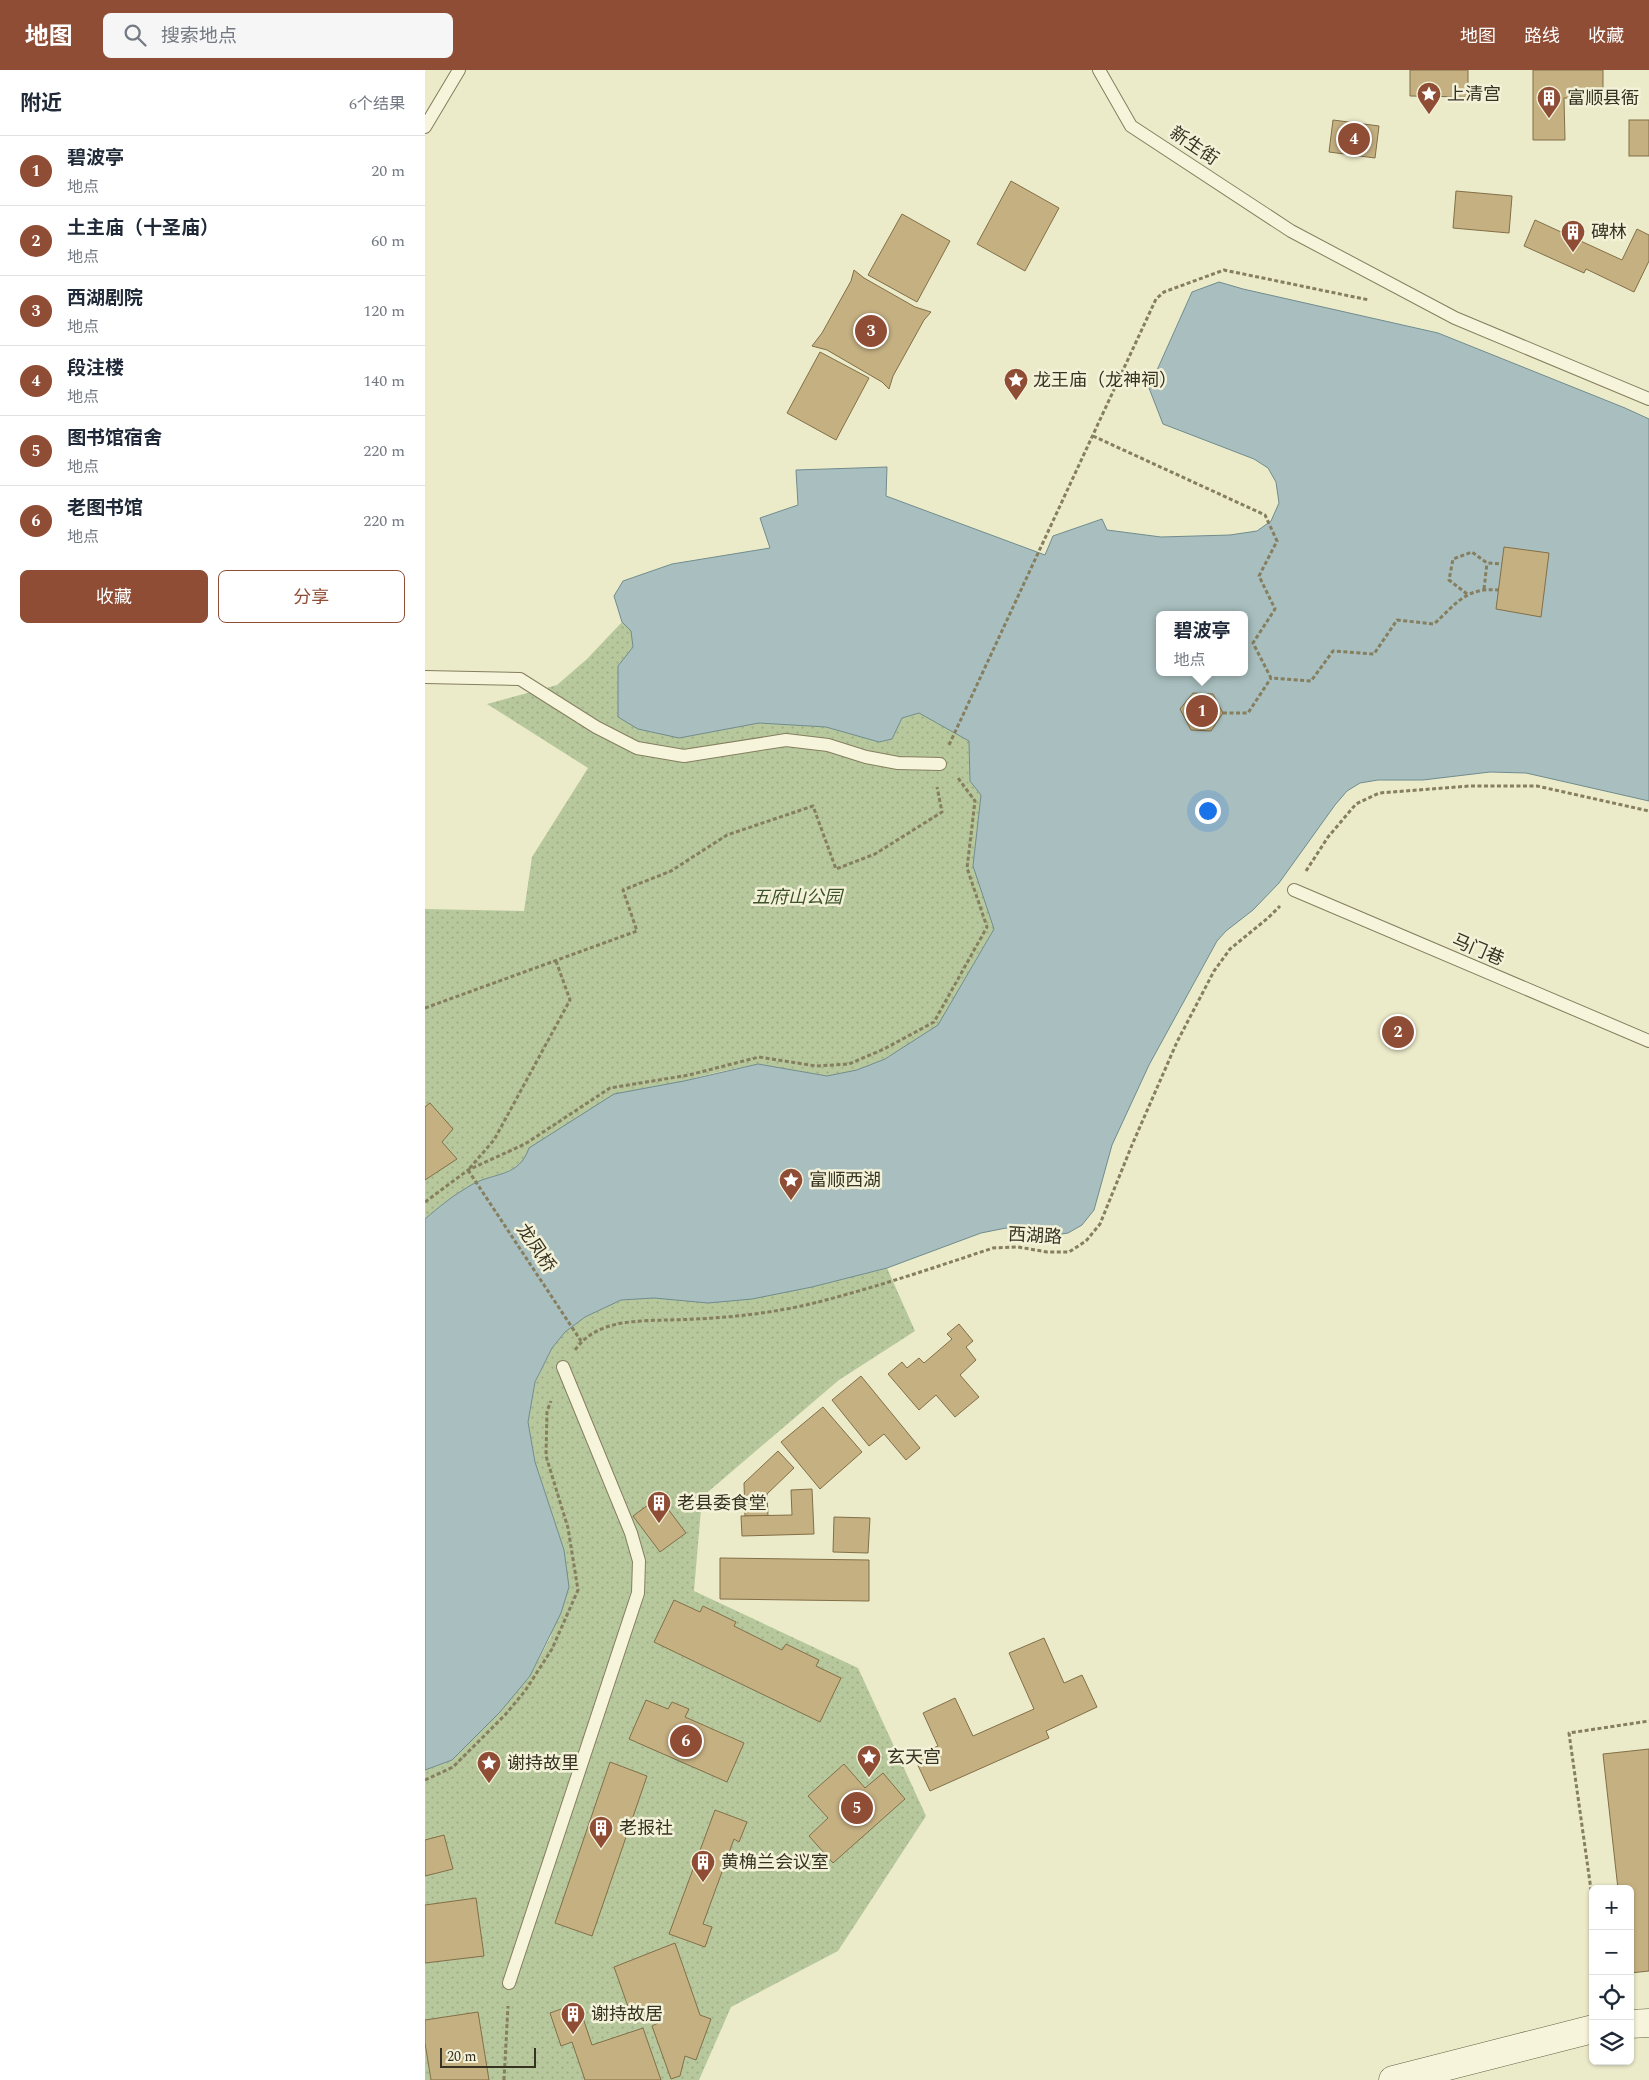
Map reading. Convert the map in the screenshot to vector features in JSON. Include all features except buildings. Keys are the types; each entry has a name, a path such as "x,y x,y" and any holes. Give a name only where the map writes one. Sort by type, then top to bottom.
{"street":[{"path":"1634,2024 1649,2023"},
{"path":"1393,2080 1589,2030"}],"lane":[{"path":"425,127 459,70"},
{"name":"新生街","path":"1099,70 1131,126 1291,231 1455,318 1649,399"},
{"path":"425,677 520,678 596,727 637,748 665,753 684,756 786,740 828,745 898,763 940,764"},
{"name":"马门巷","path":"1294,890 1649,1041"},
{"path":"509,1983 586,1749 630,1624 638,1594 639,1561 631,1533 563,1367"}],"path":[{"path":"425,1008 637,931 623,890 671,871 727,836 813,806 836,869 875,854 942,812 937,785 940,764 1157,299 1164,292 1224,270 1378,302"},
{"path":"1093,436 1265,515 1277,541 1259,576 1275,608 1253,643 1271,678"},
{"path":"1467,594 1449,580 1453,559 1472,552 1487,563 1502,564"},
{"path":"1484,588 1487,563"},
{"path":"1271,678 1311,681 1333,651 1374,654 1397,620 1434,624 1467,594 1484,588 1499,590"},
{"path":"1223,713 1248,713 1271,678"},
{"path":"425,1202 468,1170 525,1144 610,1088 689,1076 759,1057 816,1066 849,1064 884,1049 934,1022 987,927 967,868 975,801 954,772 940,764"},
{"name":"西湖路","path":"425,1780 453,1767 525,1691 552,1649 578,1590 568,1528 546,1456 547,1411 563,1367 581,1341 607,1326 634,1320 702,1319 821,1302 993,1248 1017,1247 1047,1252 1069,1252 1086,1241 1100,1224 1177,1042 1215,971 1230,949 1268,918 1294,890 1328,837 1357,804 1379,793 1470,786 1537,786 1649,811"},
{"path":"468,1170 494,1140 570,1000 557,961"},
{"name":"龙凤桥","path":"468,1170 581,1341"},
{"path":"1590,1885 1569,1733 1649,1721"},
{"path":"504,2080 509,1983"}],"green space":[{"name":"五府山公园","path":"622,622 631,631 633,647 618,666 679,738 759,723 827,727 879,742 892,739 902,718 919,713 969,741 970,781 981,795 973,866 994,929 938,1025 885,1059 857,1070 827,1076 758,1064 684,1081 530,1148 520,1164 513,1169 473,1184 448,1200 425,1219 425,909 524,911 532,857 588,768 487,704 557,685 587,659"},
{"path":"887,1268 915,1331 839,1380 702,1497 694,1591 858,1668 926,1816 838,1951 731,2007 699,2080 425,2080 425,1770 452,1760 500,1712 530,1676 551,1636 564,1550 535,1462 528,1422 535,1383 552,1348 565,1332 585,1317 621,1300 812,1287"}],"shaded area":[{"name":"富顺西湖","path":"1219,282 1438,333 1649,419 1649,801 1526,773 1490,772 1423,780 1378,780 1360,783 1347,791 1335,805 1279,883 1253,910 1226,931 1217,941 1149,1065 1112,1145 1094,1210 1082,1225 1068,1233 1050,1236 1006,1228 981,1233 887,1268 812,1287 752,1299 708,1303 654,1298 621,1300 585,1317 565,1332 552,1348 535,1382 528,1422 535,1462 564,1550 569,1587 561,1613 530,1676 500,1712 452,1760 425,1770 425,1219 448,1200 473,1184 513,1169 525,1157 529,1148 614,1094 684,1081 758,1064 827,1076 857,1070 885,1059 938,1025 994,929 973,866 981,795 970,781 969,741 919,713 902,718 892,739 879,742 826,727 759,723 679,738 638,729 618,717 618,666 633,647 631,631 622,622 614,596 623,581 672,564 770,548 760,518 798,505 796,470 887,467 886,496 1045,555 1053,536 1102,519 1107,530 1161,537 1230,535 1257,531 1271,521 1279,503 1276,482 1268,468 1254,459 1163,424 1149,388 1192,292"}],"place":[{"name":"上清宫","path":"1429,115"},
{"name":"富顺县衙","path":"1549,119"},
{"name":"段注楼","path":"1354,139"},
{"name":"碑林","path":"1573,253"},
{"name":"西湖剧院","path":"871,331"},
{"name":"龙王庙（龙神祠）","path":"1016,401"},
{"name":"碧波亭","path":"1202,711"},
{"name":"土主庙（十圣庙）","path":"1398,1032"},
{"name":"富顺西湖","path":"791,1201"},
{"name":"老县委食堂","path":"659,1524"},
{"name":"老图书馆","path":"686,1741"},
{"name":"玄天宫","path":"869,1778"},
{"name":"谢持故里","path":"489,1784"},
{"name":"图书馆宿舍","path":"857,1808"},
{"name":"老报社","path":"601,1849"},
{"name":"黄桷兰会议室","path":"703,1883"},
{"name":"谢持故居","path":"573,2035"}]}
